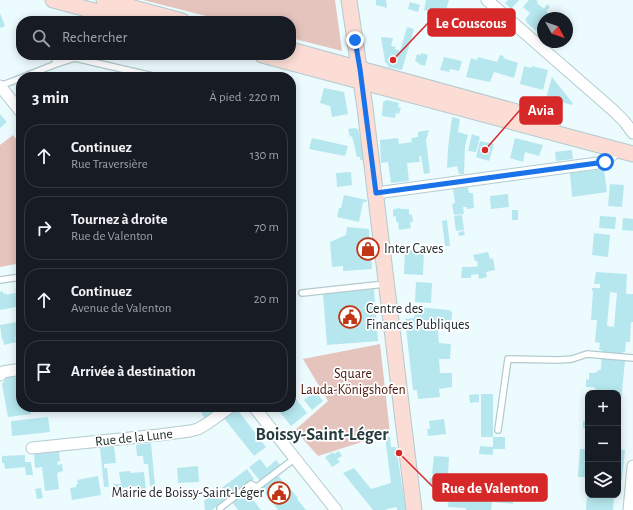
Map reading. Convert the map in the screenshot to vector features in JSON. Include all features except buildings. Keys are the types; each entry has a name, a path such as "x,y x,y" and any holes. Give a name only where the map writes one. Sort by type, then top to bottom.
{"main road":[{"path":"53,0 113,16"},
{"path":"104,0 163,16"},
{"path":"349,0 376,193 414,510"},
{"path":"296,52 360,75 633,154"},
{"path":"286,60 360,75 633,143"}],"street":[{"path":"487,0 614,111 633,133"},
{"path":"0,86 16,106"},
{"path":"376,193 605,162 617,150"},
{"path":"0,375 3,372 16,369"},
{"name":"Rue de la Lune","path":"32,448 159,436 190,431 198,429 223,412"},
{"path":"258,412 336,510"},
{"path":"629,510 633,466"}],"lane":[{"path":"55,60 56,64"},
{"path":"35,72 69,60"},
{"path":"84,60 135,72"},
{"path":"0,86 16,79"},
{"path":"0,280 16,278"},
{"path":"302,293 387,284"},
{"path":"498,430 508,359 559,360 572,359 587,354 633,358"},
{"path":"220,510 220,508 251,484 257,487 290,462 294,457"}],"green space":[{"path":"143,0 335,0 342,51 296,39 296,16 206,16"},
{"path":"13,135 16,139 16,264 0,267 0,145"},
{"name":"Square Lauda-Königshofen","path":"380,344 390,433 318,456 295,430 328,401 303,359"}],"place":[{"name":"Le Couscous","path":"393,60"},
{"name":"Avia","path":"485,150"},
{"name":"Inter Caves","path":"368,249"},
{"name":"Centre des Finances Publiques","path":"350,317"},
{"name":"Rue de Valenton","path":"399,453"},
{"name":"Mairie de Boissy-Saint-Léger","path":"279,493"}],"district":[{"name":"Boissy-Saint-Léger","path":"322,435"}],"route":[{"path":"355,40 376,193 605,162"}]}
